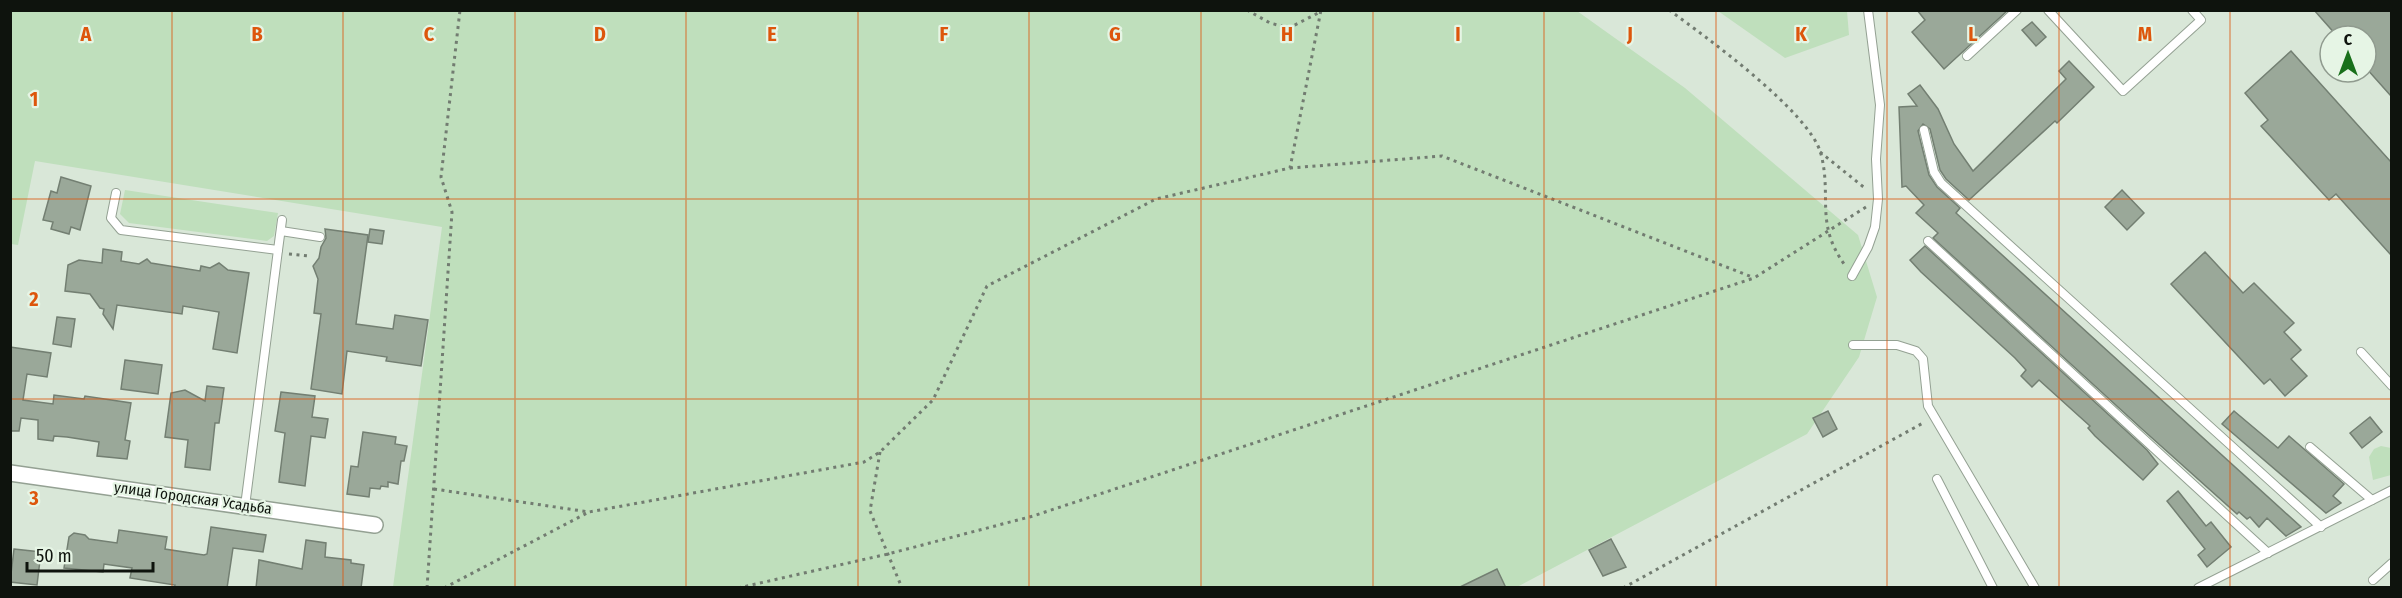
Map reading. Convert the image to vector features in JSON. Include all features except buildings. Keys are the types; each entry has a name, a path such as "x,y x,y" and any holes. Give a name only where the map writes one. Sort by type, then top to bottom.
{"street":[{"name":"улица Городская Усадьба","path":"10,473 375,525"}],"lane":[{"path":"1852,276 1868,247 1875,227 1878,199 1876,159 1880,105 1868,10"},
{"path":"1968,56 2017,10"},
{"path":"2048,10 2123,91 2200,20 2192,10"},
{"path":"1924,130 1934,172 1941,183 2321,527"},
{"path":"116,193 111,218 121,230 278,251"},
{"path":"245,506 282,220"},
{"path":"281,231 320,237"},
{"path":"1928,241 2268,553"},
{"path":"1853,345 1897,345 1916,351 1923,359 1928,406 2035,588"},
{"path":"2361,352 2391,386"},
{"path":"2310,447 2372,500"},
{"path":"1937,478 1993,588"},
{"path":"2198,588 2321,527 2391,489"},
{"path":"2373,580 2391,563"}],"path":[{"path":"427,588 452,212 441,177 460,10"},
{"path":"1246,10 1270,22 1289,28 1321,11"},
{"path":"1669,10 1749,70 1816,140 1824,169 1827,232 1833,249 1852,276"},
{"path":"1290,168 1321,11"},
{"path":"738,588 888,554 1033,516 1754,278 1878,199 1820,152"},
{"path":"444,588 589,512 864,462 880,452 933,400 987,286 1156,199 1290,168 1442,156 1754,278"},
{"path":"278,251 309,256"},
{"path":"1623,588 1923,423"},
{"path":"880,452 870,511 902,588"},
{"path":"434,489 589,512"}],"green space":[{"path":"10,11 1577,11 1685,88 1858,235 1877,297 1859,357 1807,434 1517,587 393,587 442,227 35,161 18,245 11,244"},
{"path":"1718,11 1847,11 1849,35 1785,58"},
{"path":"125,190 278,213 274,236 267,241 129,223 120,214"},
{"path":"2381,446 2391,448 2391,475 2373,480 2369,457 2374,449"}]}
